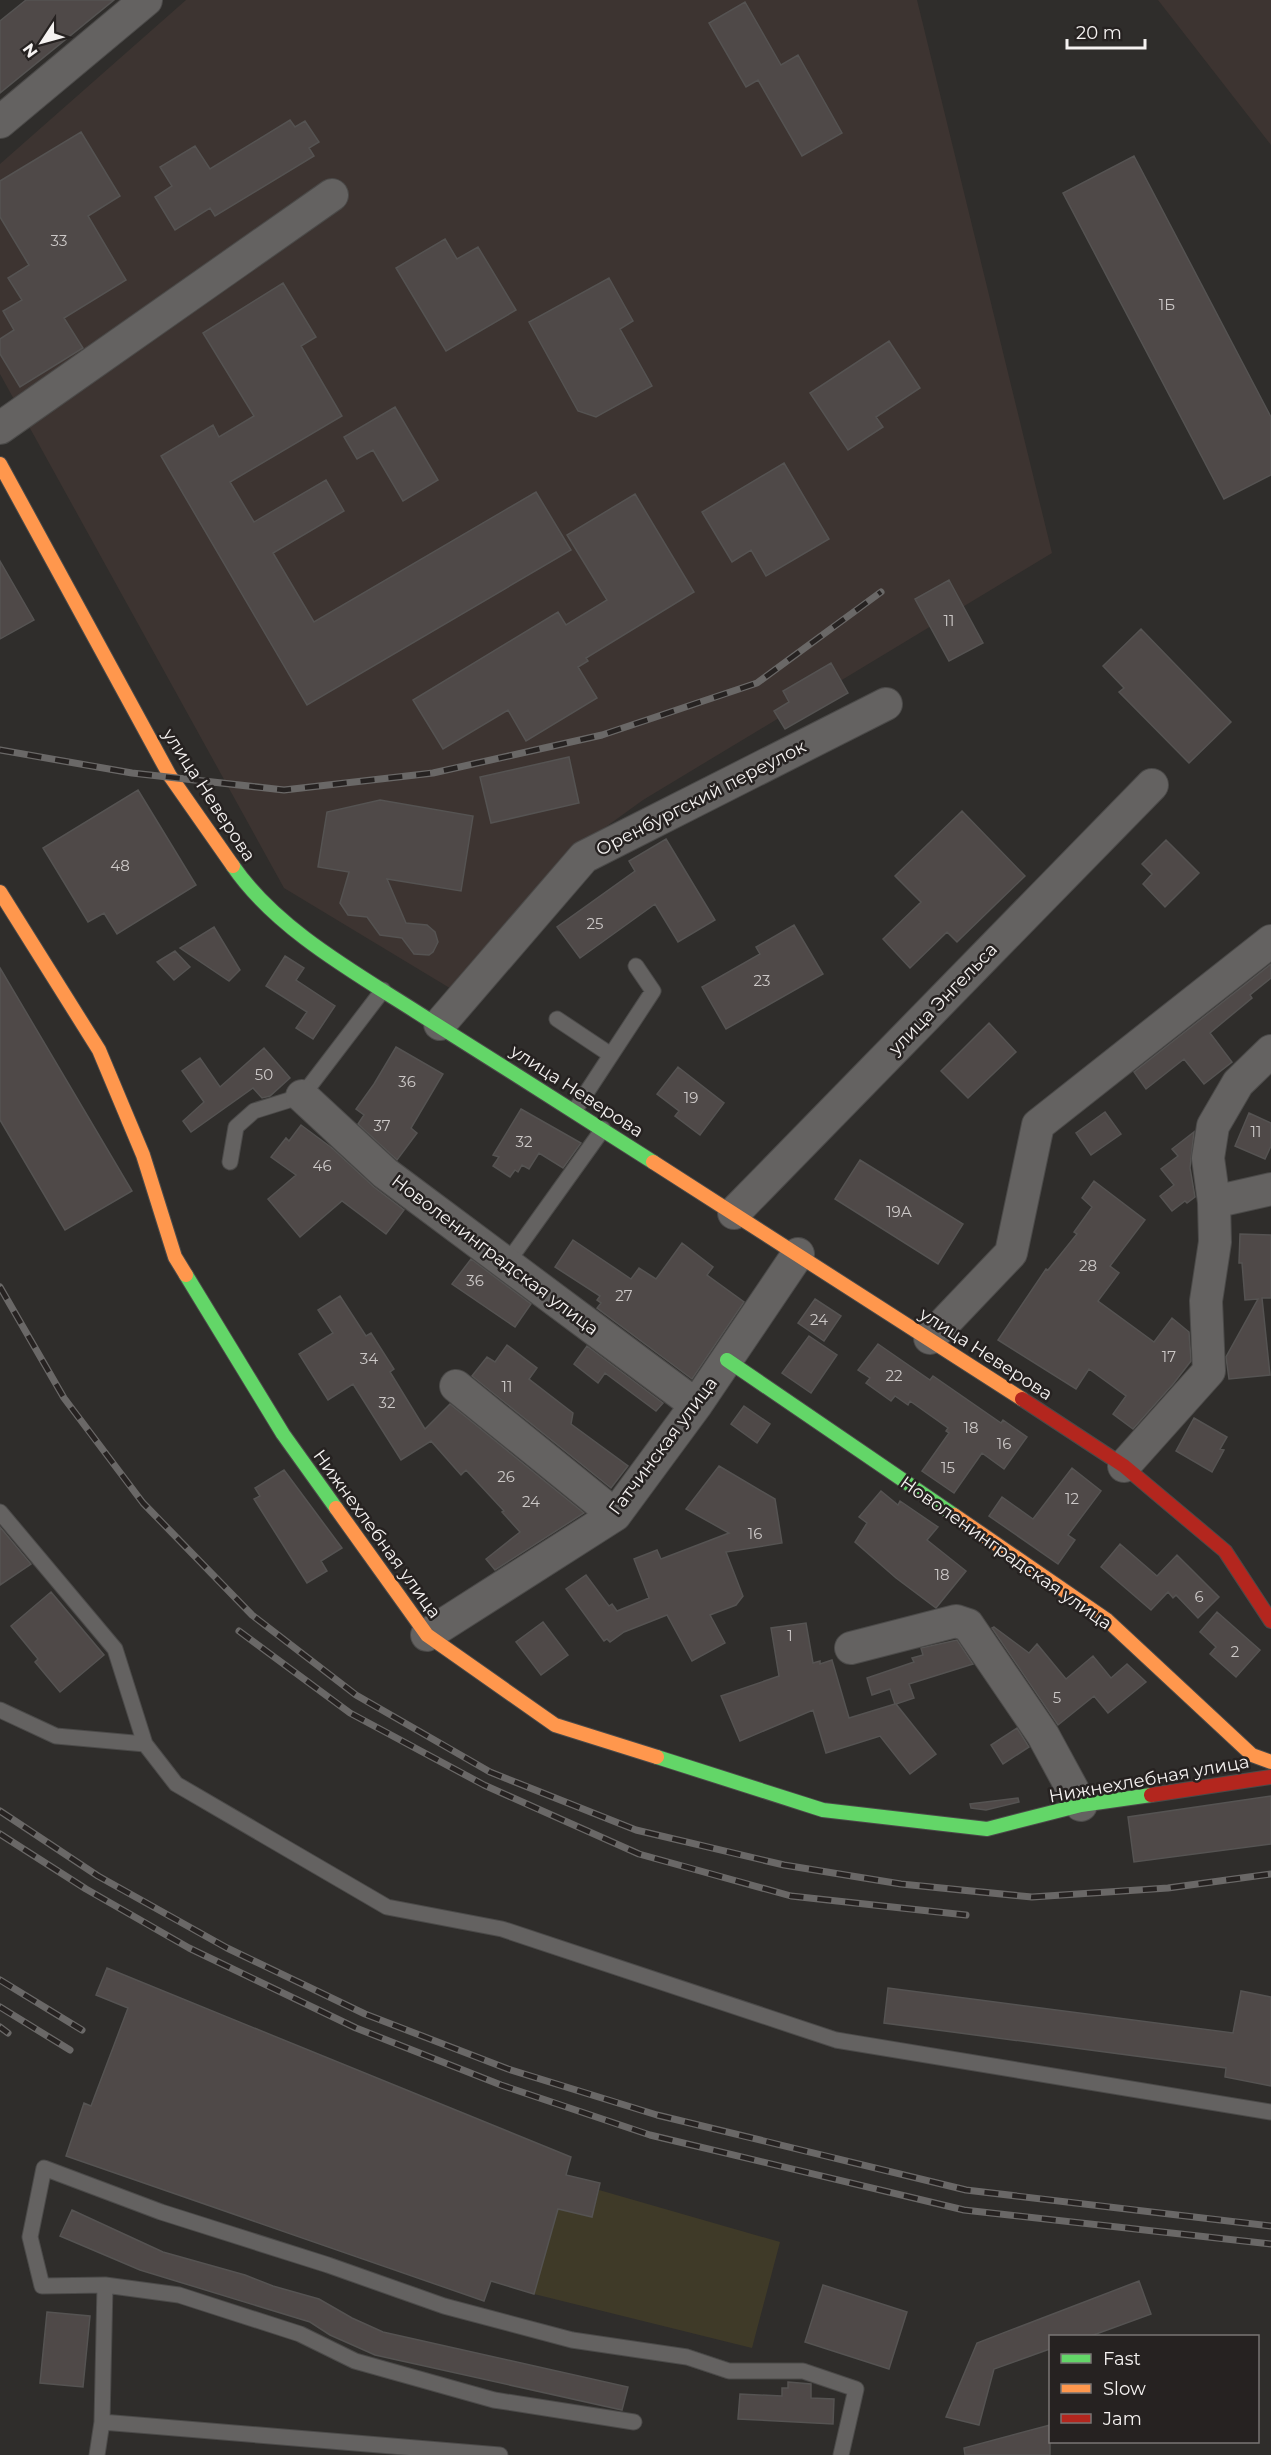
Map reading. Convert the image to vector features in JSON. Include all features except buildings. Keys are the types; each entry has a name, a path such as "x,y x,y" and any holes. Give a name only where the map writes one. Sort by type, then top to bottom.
{"street":[{"path":"0,122 146,0"},
{"path":"0,428 332,195"},
{"name":"улица Неверова","path":"0,464 170,776 246,885 300,933 383,990 440,1024 930,1338 1124,1466 1225,1551 1271,1621"},
{"name":"Оренбургский переулок","path":"440,1024 584,857 886,704"},
{"name":"улица Энгельса","path":"734,1213 1152,785"},
{"name":"Нижнехлебная улица","path":"0,892 99,1050 143,1155 175,1257 283,1434 427,1635 555,1725 823,1810 987,1829 1081,1806 1271,1777"},
{"path":"930,1338 1011,1253 1038,1125 1271,941"},
{"path":"1124,1466 1209,1371 1206,1301 1215,1242 1214,1202 1208,1158 1213,1126 1238,1083 1271,1051"},
{"name":"Новоленинградская улица","path":"302,1096 385,1173 696,1406"},
{"path":"1214,1202 1271,1189"},
{"name":"Гатчинская улица","path":"427,1635 615,1515 696,1406 798,1254"},
{"name":"Новоленинградская улица","path":"727,1360 1107,1620 1252,1755 1271,1762"},
{"path":"456,1386 615,1515"},
{"path":"851,1648 956,1621 968,1625 1043,1735 1081,1806"}],"lane":[{"path":"575,1110 653,991 636,966"},
{"path":"230,1162 236,1127 254,1111 302,1096 383,990"},
{"path":"557,1019 611,1055"},
{"path":"507,1263 603,1130"},
{"path":"0,1512 116,1649 145,1744 176,1784 387,1907 502,1929 836,2040 1271,2112"},
{"path":"0,1710 56,1736 145,1744"},
{"path":"634,2422 494,2400 355,2361 300,2334 179,2295 105,2285 42,2286 30,2237 44,2168 161,2212 328,2265 444,2306 572,2340 687,2357 729,2371 803,2371 856,2389 842,2455"},
{"path":"97,2455 102,2422 105,2285"},
{"path":"102,2422 500,2455"}],"shaded area":[{"path":"186,0 917,0 1052,553 643,800 578,847 458,993 284,888 0,374 0,164"},
{"path":"1158,0 1271,0 1271,145"},
{"path":"599,2190 780,2242 752,2348 534,2294 558,2209 592,2217"}],"railway":[{"path":"0,750 132,773 284,790 433,773 602,735 757,683 881,592"},
{"path":"0,1287 64,1398 143,1503 252,1615 356,1695 490,1772 636,1830 784,1865 901,1884 1032,1897 1168,1888 1271,1874"},
{"path":"239,1631 350,1713 484,1785 639,1854 791,1896 966,1915"},
{"path":"0,1811 98,1876 227,1948 365,2014 508,2069 657,2115 966,2190 1271,2226"},
{"path":"0,1834 86,1889 189,1948 356,2028 501,2085 650,2135 964,2210 1271,2244"},
{"path":"0,1980 82,2030"},
{"path":"0,2007 70,2050"},
{"path":"0,2027 8,2033"}],"traffic: fast":[{"path":"233,866 273,912 323,952 653,1162"},
{"path":"186,1275 283,1434 336,1508"},
{"path":"727,1360 954,1515"},
{"path":"657,1757 823,1810 987,1829 1081,1805 1151,1795"}],"traffic: slow":[{"path":"0,464 170,776 233,866"},
{"path":"0,892 99,1050 143,1155 175,1257 186,1275"},
{"path":"653,1162 1022,1399"},
{"path":"336,1508 427,1635 555,1725 657,1757"},
{"path":"954,1515 1107,1620 1252,1755 1271,1762"}],"traffic: jam":[{"path":"1022,1399 1124,1466 1225,1551 1271,1621"},
{"path":"1151,1795 1271,1777"}]}
